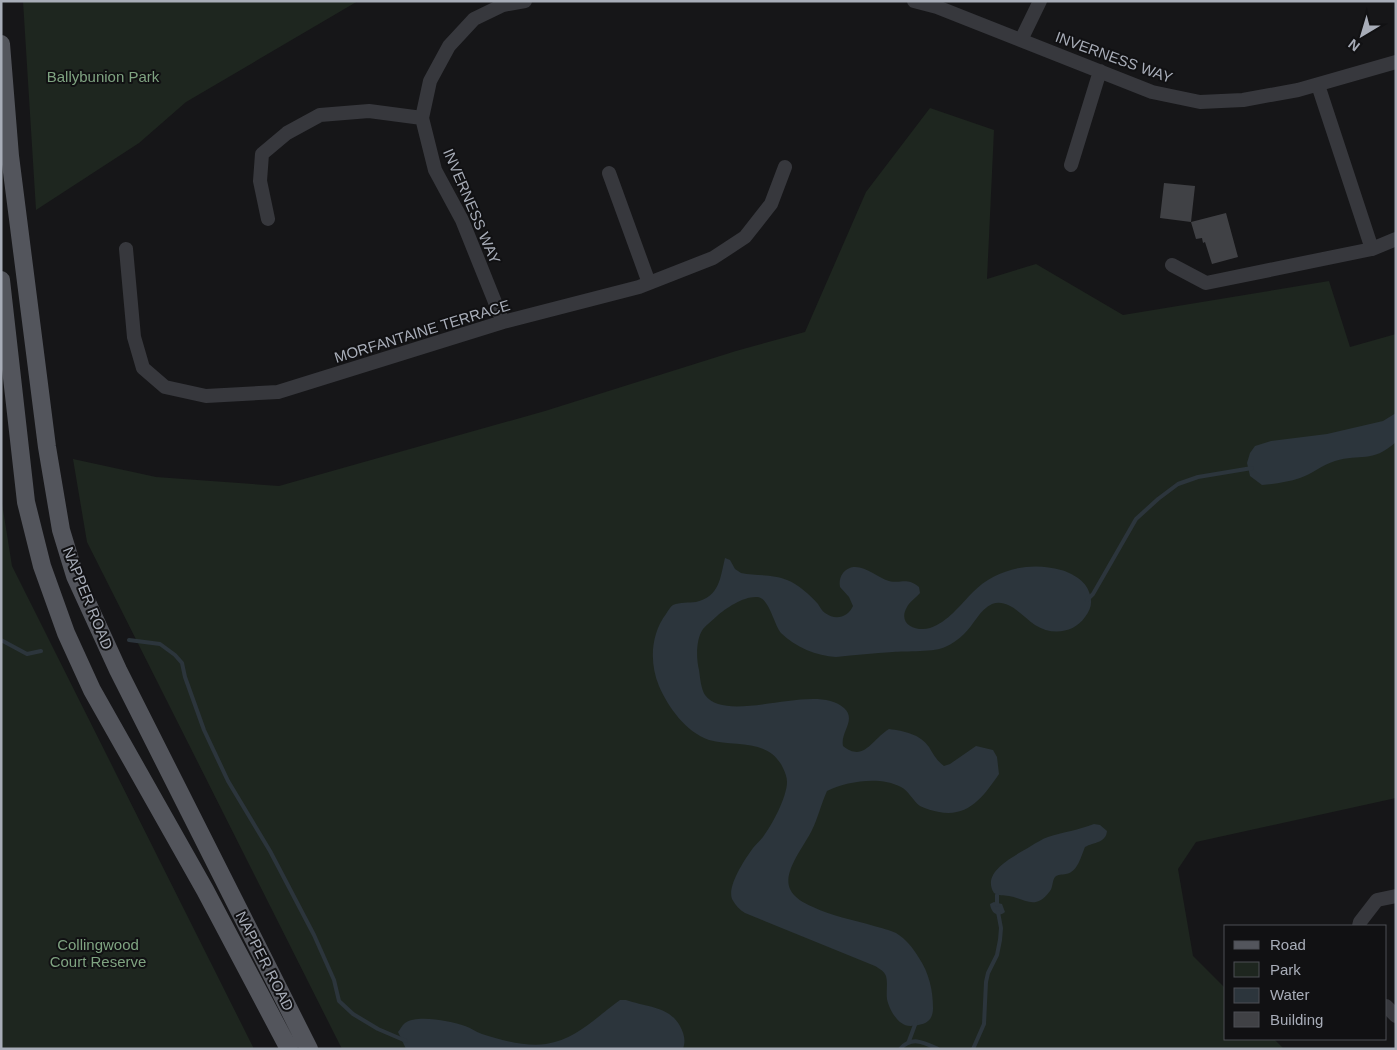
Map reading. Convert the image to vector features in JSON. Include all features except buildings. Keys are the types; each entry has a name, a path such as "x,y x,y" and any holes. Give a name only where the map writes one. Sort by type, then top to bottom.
{"main road":[{"name":"NAPPER ROAD","path":"1,44 10,156 46,448 62,530 75,576 118,670 309,1049"},
{"name":"NAPPER ROAD","path":"1,280 26,502 42,566 66,632 80,667 204,890 289,1049"}],"street":[{"name":"INVERNESS WAY","path":"503,322 462,220 435,170 422,118 430,80 449,46 474,19 503,5 525,1"},
{"name":"INVERNESS WAY","path":"914,1 937,7 1152,92 1200,102 1243,100 1298,90 1396,62"},
{"path":"1020,40 1040,1"},
{"path":"1070,165 1100,71"},
{"path":"1318,85 1372,249"},
{"path":"268,219 260,181 262,154 287,132 320,115 368,111 422,118"},
{"name":"MORFANTAINE TERRACE","path":"126,249 134,337 143,368 165,387 206,396 278,392 503,322 639,287 713,258 744,237 771,204 785,167"},
{"path":"610,173 649,283"},
{"path":"1172,265 1206,283 1372,249 1396,239"},
{"path":"1359,925 1377,900 1396,896"},
{"path":"1387,1007 1396,1016"}],"green space":[{"name":"Ballybunion Park","path":"23,1 358,1 186,102 139,143 36,210"},
{"path":"930,108 994,130 987,279 1036,264 1123,315 1329,281 1350,347 1396,334 1396,798 1196,842 1178,869 1193,956 1224,987 1224,1040 1275,1040 1284,1049 342,1049 87,542 73,459 156,477 279,486 545,411 736,351 805,332 866,192"},
{"name":"Collingwood Court Reserve","path":"1,497 12,566 254,1049 1,1049"}],"water":[{"path":"1396,413 1396,442 1380,453 1373,456 1335,461 1304,476 1281,483 1262,485 1250,476 1247,463 1250,453 1255,446 1271,441 1327,434 1383,421"},
{"path":"725,558 730,560 735,569 741,573 782,578 791,582 808,594 824,612 833,617 845,615 853,606 849,597 840,587 841,576 848,569 860,567 889,581 911,582 919,587 920,593 908,605 904,618 909,625 919,629 930,628 942,622 982,584 1014,569 1038,566 1050,567 1070,573 1085,584 1087,588 1091,605 1085,617 1075,627 1062,631 1048,631 1035,625 1010,606 998,603 988,606 958,640 935,650 836,657 814,653 793,643 781,633 768,606 761,598 757,597 741,600 730,606 708,624 701,633 697,654 702,686 705,695 716,703 732,706 751,706 793,700 813,699 831,701 844,708 848,713 849,722 843,746 850,751 857,752 868,748 889,729 906,732 921,739 944,766 976,746 993,750 997,757 999,774 974,804 958,812 939,812 920,806 901,787 884,782 854,782 827,791 814,825 795,859 789,875 790,889 803,902 828,913 894,932 909,944 928,976 931,988 933,1013 929,1020 923,1024 910,1026 898,1020 887,999 886,976 880,969 745,913 732,899 731,894 734,880 753,848 767,832 782,803 787,782 786,775 777,758 769,752 750,745 709,740 685,725 673,710 659,686 653,658 657,630 669,609 673,605 696,602 710,595 718,585"},
{"path":"1094,824 1100,825 1107,831 1104,838 1085,847 1076,867 1070,873 1055,877 1052,888 1040,901 1030,902 994,893 991,885 992,878 996,871 1009,859 1046,838"},
{"path":"994,902 1002,904 1005,912 1000,915 993,912 990,904"},
{"path":"620,1000 656,1008 670,1014 683,1032 683,1049 406,1049 398,1032 410,1020 434,1019 459,1024 505,1041 530,1045 546,1044 567,1038 576,1033"}],"waterway":[{"path":"1087,600 1093,594 1136,519 1158,499 1178,484 1198,477 1252,468"},
{"path":"1,640 27,654 41,651"},
{"path":"129,640 160,644 182,663 185,677 204,730 228,781 270,851 314,935 334,980 339,1001 353,1014 378,1029 406,1041"},
{"path":"997,895 997,905"},
{"path":"973,1049 984,1024 986,982 988,973 997,955 1000,940 1001,928 998,912"},
{"path":"909,1041 916,1022"},
{"path":"900,1049 913,1041 923,1042 938,1049"}]}
